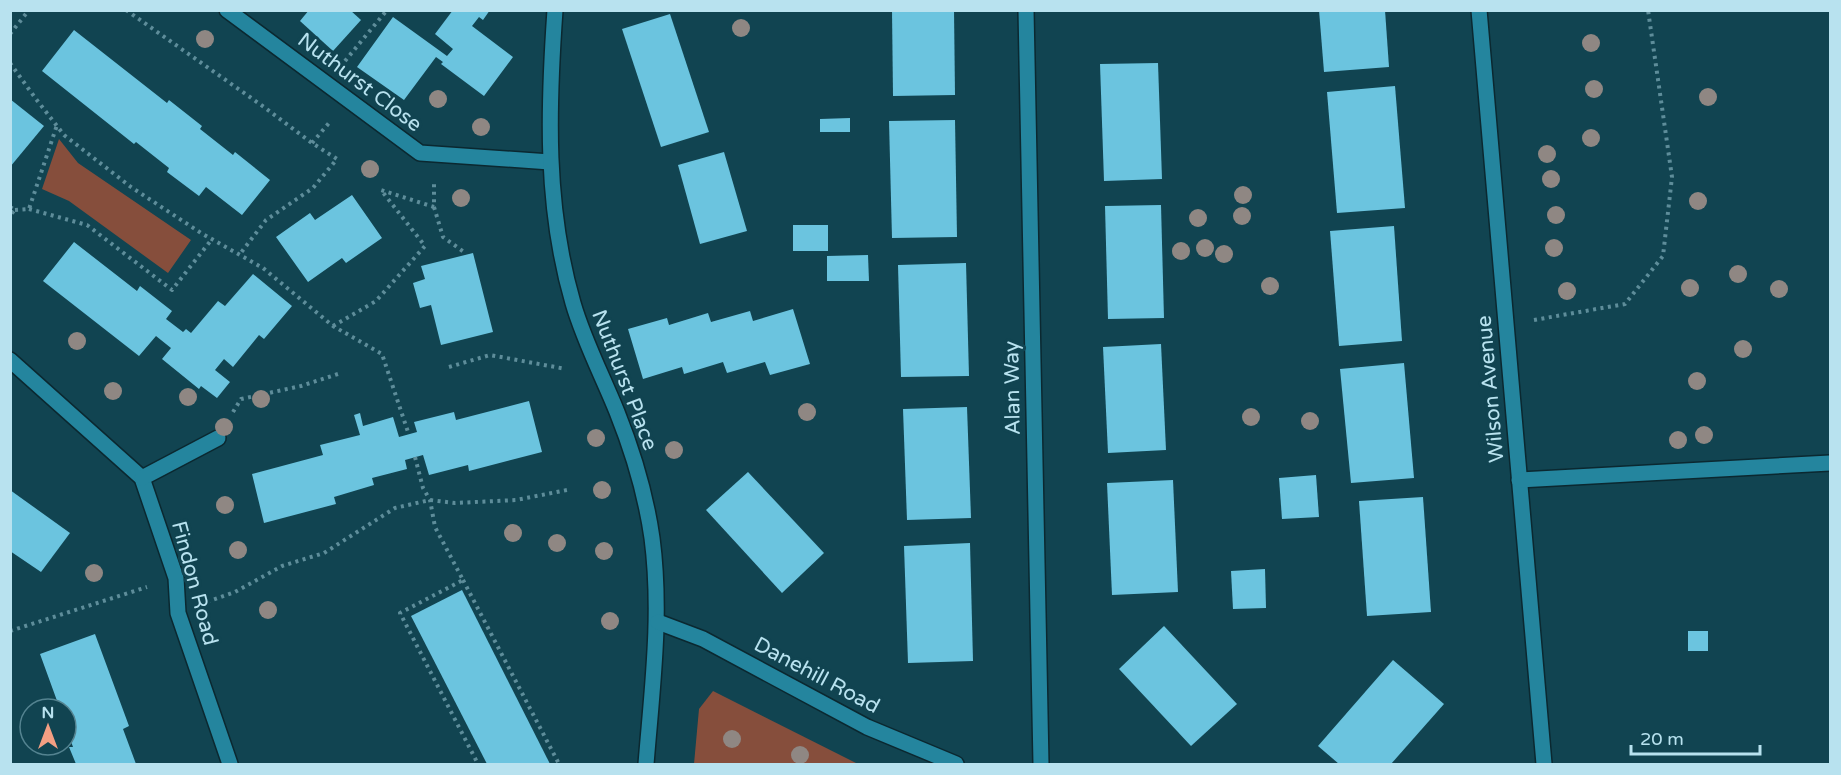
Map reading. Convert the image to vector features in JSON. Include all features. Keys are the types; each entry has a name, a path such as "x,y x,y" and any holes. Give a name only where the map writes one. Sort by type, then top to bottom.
{"street":[{"name":"Nuthurst Close","path":"227,10 420,153 550,162"},
{"name":"Nuthurst Place","path":"555,10 550,90 550,162 559,246 573,304 591,355 618,413 638,474 652,538 658,622 646,765"},
{"name":"Alan Way","path":"1026,10 1041,765"},
{"name":"Wilson Avenue","path":"1479,10 1544,765"},
{"name":"Findon Road","path":"10,360 142,477 176,578 178,613 230,765"},
{"path":"142,477 218,438"},
{"path":"1519,480 1830,463"},
{"name":"Danehill Road","path":"658,622 703,639 867,727 957,765"}],"path":[{"path":"10,34 29,10"},
{"path":"126,10 337,159 314,188 266,220 240,254"},
{"path":"326,82 387,10"},
{"path":"1506,324 1624,304 1663,256 1672,177 1648,10"},
{"path":"10,63 64,135 131,187 212,239 263,268 333,326 382,354 409,435"},
{"path":"29,209 57,124"},
{"path":"312,143 327,124"},
{"path":"434,155 434,207 443,237 464,252"},
{"path":"333,326 376,301 425,246 381,190 434,207"},
{"path":"10,215 13,209 29,209 87,225 172,290 212,239"},
{"path":"450,367 490,355 567,369"},
{"path":"218,438 241,399 301,386 338,374"},
{"path":"415,457 423,488 430,500 435,527 559,765"},
{"path":"178,613 235,592 282,566 324,553 395,508 430,500 455,503 516,500 567,490"},
{"path":"10,631 176,578"},
{"path":"463,580 400,613 478,765"}],"shaded area":[{"path":"59,139 78,163 191,240 168,273 69,201 42,189"},
{"path":"713,691 858,764 694,764 699,709"}],"building":[{"path":"309,10 350,10 361,20 333,51 300,21"},
{"path":"453,10 490,10 483,20 479,17 472,26 513,57 484,96 441,64 443,62 436,57 404,100 357,67 393,17 447,56 453,49 435,34"},
{"path":"892,10 954,10 955,95 893,96"},
{"path":"1319,10 1385,10 1389,67 1324,72"},
{"path":"670,14 709,132 661,147 622,29"},
{"path":"74,30 167,103 169,100 233,155 235,152 270,180 242,215 206,187 199,196 167,172 169,168 136,142 134,144 42,71"},
{"path":"1158,63 1162,179 1104,181 1100,64"},
{"path":"1395,86 1405,208 1337,213 1327,92"},
{"path":"10,99 44,126 10,167"},
{"path":"850,118 850,132 820,132 820,119"},
{"path":"955,120 957,237 892,238 889,121"},
{"path":"724,152 747,231 700,244 678,165"},
{"path":"352,195 382,238 346,263 342,258 308,282 276,237 310,213 315,220"},
{"path":"1161,205 1164,318 1108,319 1105,206"},
{"path":"793,225 828,225 828,251 793,251"},
{"path":"1394,226 1402,341 1339,346 1330,231"},
{"path":"74,242 137,291 140,286 172,311 166,319 183,332 186,329 191,333 218,301 225,306 253,274 292,306 264,339 259,335 233,367 224,359 215,370 230,382 217,398 201,386 199,389 162,359 171,348 156,336 139,356 43,281"},
{"path":"473,253 493,332 441,345 431,305 420,308 413,283 425,279 421,266"},
{"path":"868,255 869,281 827,281 827,256"},
{"path":"966,263 969,376 901,377 898,265"},
{"path":"793,309 810,364 770,375 765,362 727,373 723,362 684,374 682,367 643,379 628,329 667,318 669,325 708,313 711,322 750,311 753,321"},
{"path":"1161,344 1166,450 1108,453 1103,347"},
{"path":"1404,363 1414,478 1351,483 1340,369"},
{"path":"529,401 542,452 469,471 468,465 429,475 423,455 405,460 407,469 372,478 374,485 334,497 336,504 264,523 252,474 323,455 320,445 360,435 354,415 360,413 363,426 393,417 399,437 417,432 414,422 454,412 456,420"},
{"path":"967,407 971,518 907,520 903,409"},
{"path":"748,472 824,553 782,593 706,510"},
{"path":"1316,475 1319,517 1282,519 1279,478"},
{"path":"1173,480 1178,592 1112,595 1107,483"},
{"path":"10,490 70,533 41,572 10,551"},
{"path":"1423,497 1431,612 1367,616 1359,501"},
{"path":"970,543 973,661 908,663 904,546"},
{"path":"1265,569 1266,608 1233,609 1231,571"},
{"path":"462,590 550,764 487,764 411,616"},
{"path":"1164,626 1237,704 1191,746 1119,669"},
{"path":"1688,631 1708,631 1708,651 1688,651"},
{"path":"95,634 129,726 123,729 136,764 76,764 73,757 78,757 78,697 56,697 40,654"},
{"path":"1393,660 1444,704 1391,764 1339,764 1318,746"}]}
